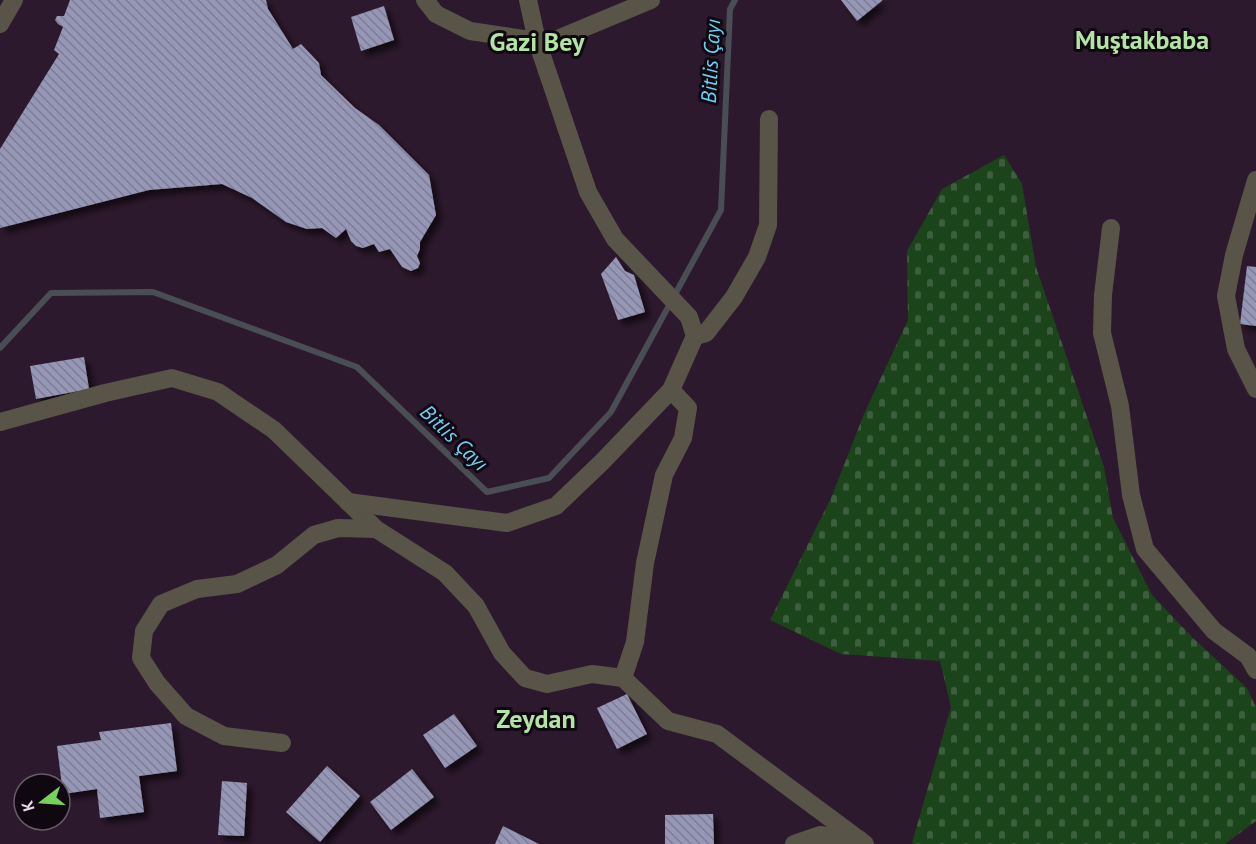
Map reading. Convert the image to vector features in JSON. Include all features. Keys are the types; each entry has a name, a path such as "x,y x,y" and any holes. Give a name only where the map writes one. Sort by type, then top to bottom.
{"street":[{"path":"425,0 436,14 470,31 537,41 555,40 651,0"},
{"path":"348,502 507,523 555,506 602,462 671,390 695,336 689,316 615,239 588,192 537,41 528,0"},
{"path":"0,24 10,1"},
{"path":"695,336 706,333 734,297 758,257 768,225 769,119"},
{"path":"1256,180 1234,255 1226,297 1236,350 1256,389"},
{"path":"1111,228 1103,295 1102,333 1120,406 1131,495 1145,549 1214,631 1248,656 1256,670"},
{"path":"1,423 105,393 172,378 218,392 274,430 376,529 444,573 476,606 502,653 525,678 547,684 592,674 623,678 668,721 717,734 864,842"},
{"path":"623,678 635,642 645,563 664,476 683,438 688,408 671,390"},
{"path":"282,743 224,736 186,716 157,682 141,658 144,631 161,604 197,589 237,584 277,566 315,535 338,528 376,529"},
{"path":"794,844 820,835 864,842"}],"green space":[{"path":"1004,155 1022,184 1036,267 1104,467 1113,518 1152,595 1193,638 1247,688 1256,707 1256,821 1225,844 914,844 912,843 951,707 940,661 841,654 770,620 831,498 864,414 908,320 907,251 942,189"}],"building":[{"path":"70,0 266,0 268,9 293,49 301,44 319,63 321,75 355,108 379,125 429,175 436,215 420,242 417,256 420,263 418,268 411,271 402,267 390,249 379,252 374,244 363,248 356,246 346,229 336,238 322,228 307,229 286,222 252,198 222,184 149,190 0,228 0,149 59,54 54,50 63,27 55,20 57,16 64,16"},
{"path":"841,0 883,0 857,21"},
{"path":"384,6 394,40 361,51 351,17"},
{"path":"616,257 625,271 634,275 645,312 618,320 601,274"},
{"path":"1247,266 1256,267 1256,326 1240,324"},
{"path":"84,357 89,389 36,399 30,366"},
{"path":"627,694 647,734 617,749 597,708"},
{"path":"454,714 477,746 445,768 423,735"},
{"path":"171,723 177,771 139,776 144,812 100,818 97,789 72,793 72,772 60,772 57,746 101,740 99,732"},
{"path":"327,766 360,796 320,842 286,812"},
{"path":"412,769 434,797 391,830 370,802"},
{"path":"222,781 247,783 244,836 218,835"},
{"path":"713,814 714,844 665,844 665,815"},
{"path":"503,826 539,844 495,844"}],"waterway":[{"name":"Bitlis Çayı","path":"0,348 51,293 153,292 357,367 487,492 549,478 611,412 721,210 730,9 735,0"}],"district":[{"name":"Muştakbaba","path":"1142,40"},
{"name":"Gazi Bey","path":"537,42"},
{"name":"Zeydan","path":"536,719"}]}
